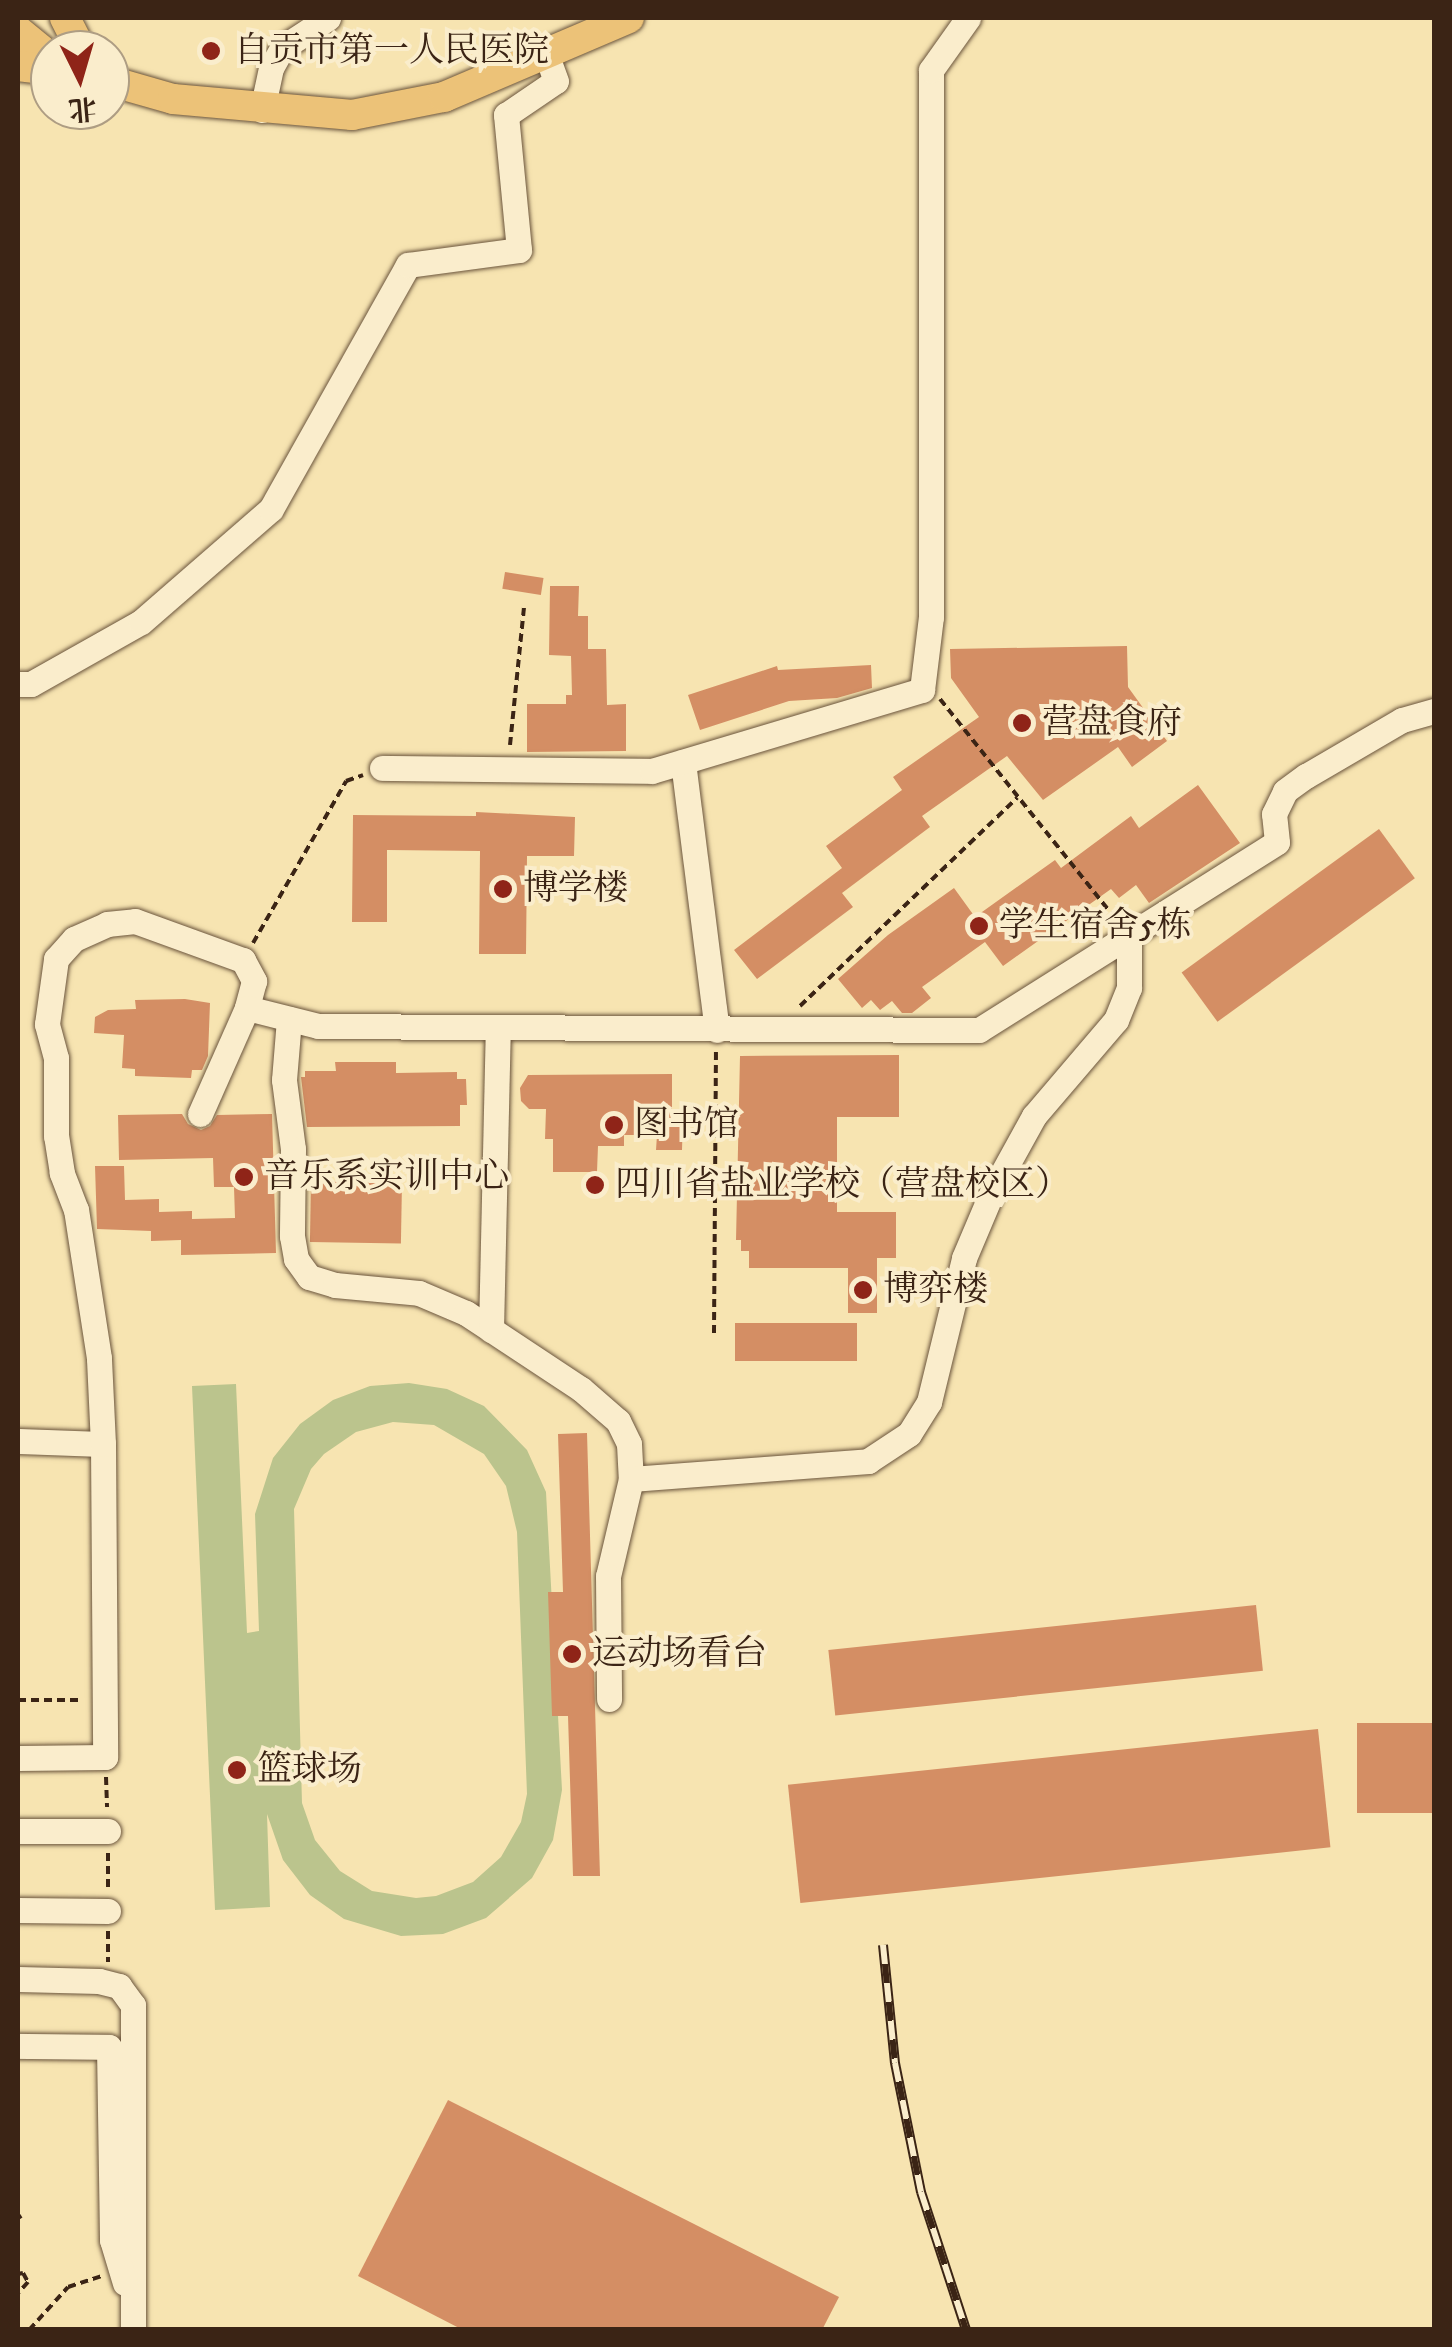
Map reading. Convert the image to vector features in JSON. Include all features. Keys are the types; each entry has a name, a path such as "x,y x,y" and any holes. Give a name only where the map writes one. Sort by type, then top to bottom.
{"main road":[{"path":"130,86 173,99 262,110 352,115 444,98 629,18"}],"street":[{"path":"262,110 271,68 282,48 328,18"},
{"path":"382,768 652,771 922,690 931,618 931,70 968,18"},
{"path":"18,684 31,684 141,622 270,509 408,265 520,250 506,115 556,81 546,53"},
{"path":"247,1008 318,1026 979,1030 1277,842 1274,814 1285,791 1402,720 1434,711"},
{"path":"683,762 716,1030"},
{"path":"18,1758 105,1756 99,1358 76,1210 62,1173 56,1136 57,1073 47,1024 56,958 74,938 108,924 135,921 244,960 254,981 247,1008 200,1114"},
{"path":"631,1479 868,1460 909,1434 928,1402 964,1258 992,1192 1034,1116 1116,1020 1129,988 1129,935"},
{"path":"289,1019 284,1080 293,1149 292,1236 296,1259 310,1277 335,1285 419,1294 491,1330 581,1390 618,1421 629,1444 631,1479 608,1576 609,1699"},
{"path":"491,1330 498,1028"},
{"path":"18,1441 102,1444"},
{"path":"18,1831 108,1831"},
{"path":"18,1910 108,1911"},
{"path":"18,1979 108,1983 118,1986 133,2005 133,2319"},
{"path":"18,2046 110,2047 112,2240 133,2319"}],"path":[{"path":"507,770 524,606"},
{"path":"922,690 947,704 1016,798 1129,935"},
{"path":"244,960 346,780 382,768"},
{"path":"774,1030 1016,798"},
{"path":"714,1333 716,1030"},
{"path":"18,1700 70,1698 104,1705"},
{"path":"105,1756 108,1983"},
{"path":"30,2330 68,2287 120,2269"},
{"path":"18,2274 23,2272 28,2282 18,2293"}],"green space":[{"path":"409,1383 447,1389 484,1406 527,1450 546,1492 562,1790 553,1840 532,1878 486,1918 443,1934 401,1936 344,1919 310,1895 283,1860 267,1814 270,1907 215,1910 192,1386 236,1384 247,1633 259,1631 255,1514 273,1458 300,1424 333,1400 370,1386","holes":["393,1422 434,1425 484,1454 506,1486 517,1532 527,1794 521,1822 501,1857 473,1882 436,1896 416,1898 372,1891 340,1871 315,1840 302,1803 294,1509 311,1469 324,1454 356,1432"]}],"building":[{"path":"505,572 544,578 541,595 502,589"},
{"path":"550,586 579,586 578,616 588,616 588,649 606,649 607,705 626,704 626,751 527,752 527,704 566,704 566,695 572,695 571,656 549,655"},
{"path":"1127,646 1128,687 1167,741 1132,767 1118,747 1043,800 1007,756 922,816 930,827 842,893 853,907 757,979 734,950 842,868 826,846 902,790 893,777 979,717 951,678 950,649"},
{"path":"871,665 872,688 837,698 789,701 700,730 688,695 777,666 778,670"},
{"path":"1198,785 1240,843 1149,903 1136,885 1119,898 1111,889 1003,966 985,942 922,987 931,998 912,1013 902,1013 892,1001 880,1010 871,1000 862,1008 838,979 888,935 954,888 975,917 1055,860 1061,868 1131,816 1139,828"},
{"name":"博学楼","path":"476,812 575,817 574,856 527,856 526,954 479,954 480,851 387,850 387,922 352,922 353,815 476,816"},
{"path":"1379,829 1415,878 1217,1022 1182,972"},
{"path":"135,1000 210,1003 208,1056 202,1070 192,1070 191,1078 135,1076 135,1069 122,1068 124,1035 94,1033 95,1017 108,1010 136,1009"},
{"path":"899,1055 899,1117 837,1117 837,1212 896,1212 896,1258 877,1258 877,1313 848,1313 848,1268 749,1268 749,1251 741,1251 741,1240 736,1240 740,1056"},
{"path":"335,1062 396,1062 396,1073 457,1072 457,1079 466,1079 467,1105 460,1105 460,1126 307,1127 301,1077 305,1077 305,1071 336,1071"},
{"name":"图书馆","path":"672,1074 672,1114 683,1114 682,1150 656,1150 657,1135 624,1135 624,1146 598,1146 597,1172 553,1172 553,1139 545,1139 546,1109 529,1109 521,1101 520,1088 528,1075"},
{"name":"音乐系实训中心","path":"182,1114 188,1124 201,1130 210,1126 217,1115 272,1114 276,1253 181,1255 181,1240 151,1241 151,1231 97,1229 95,1166 124,1166 125,1200 159,1199 159,1212 192,1211 192,1219 235,1218 234,1187 214,1187 213,1158 119,1160 118,1115"},
{"path":"311,1181 402,1183 401,1244 310,1242"},
{"path":"735,1323 857,1323 857,1361 735,1361"},
{"name":"运动场看台","path":"587,1433 600,1876 573,1876 568,1716 552,1716 548,1592 563,1592 558,1434"},
{"path":"1256,1605 1263,1671 835,1716 828,1650"},
{"path":"1357,1723 1434,1723 1434,1813 1357,1813"},
{"path":"1318,1729 1330,1847 800,1903 788,1785"},
{"path":"448,2100 839,2297 822,2330 463,2330 358,2276"}],"railway":[{"path":"883,1945 895,2063 921,2192 966,2330"}],"place":[{"name":"自贡市第一人民医院","path":"211,51"},
{"name":"营盘食府","path":"1022,723"},
{"name":"博学楼","path":"503,889"},
{"name":"学生宿舍5栋","path":"979,926"},
{"name":"图书馆","path":"614,1125"},
{"name":"音乐系实训中心","path":"244,1177"},
{"name":"四川省盐业学校（营盘校区）","path":"595,1185"},
{"name":"博弈楼","path":"863,1290"},
{"name":"运动场看台","path":"572,1654"},
{"name":"篮球场","path":"237,1770"}]}
